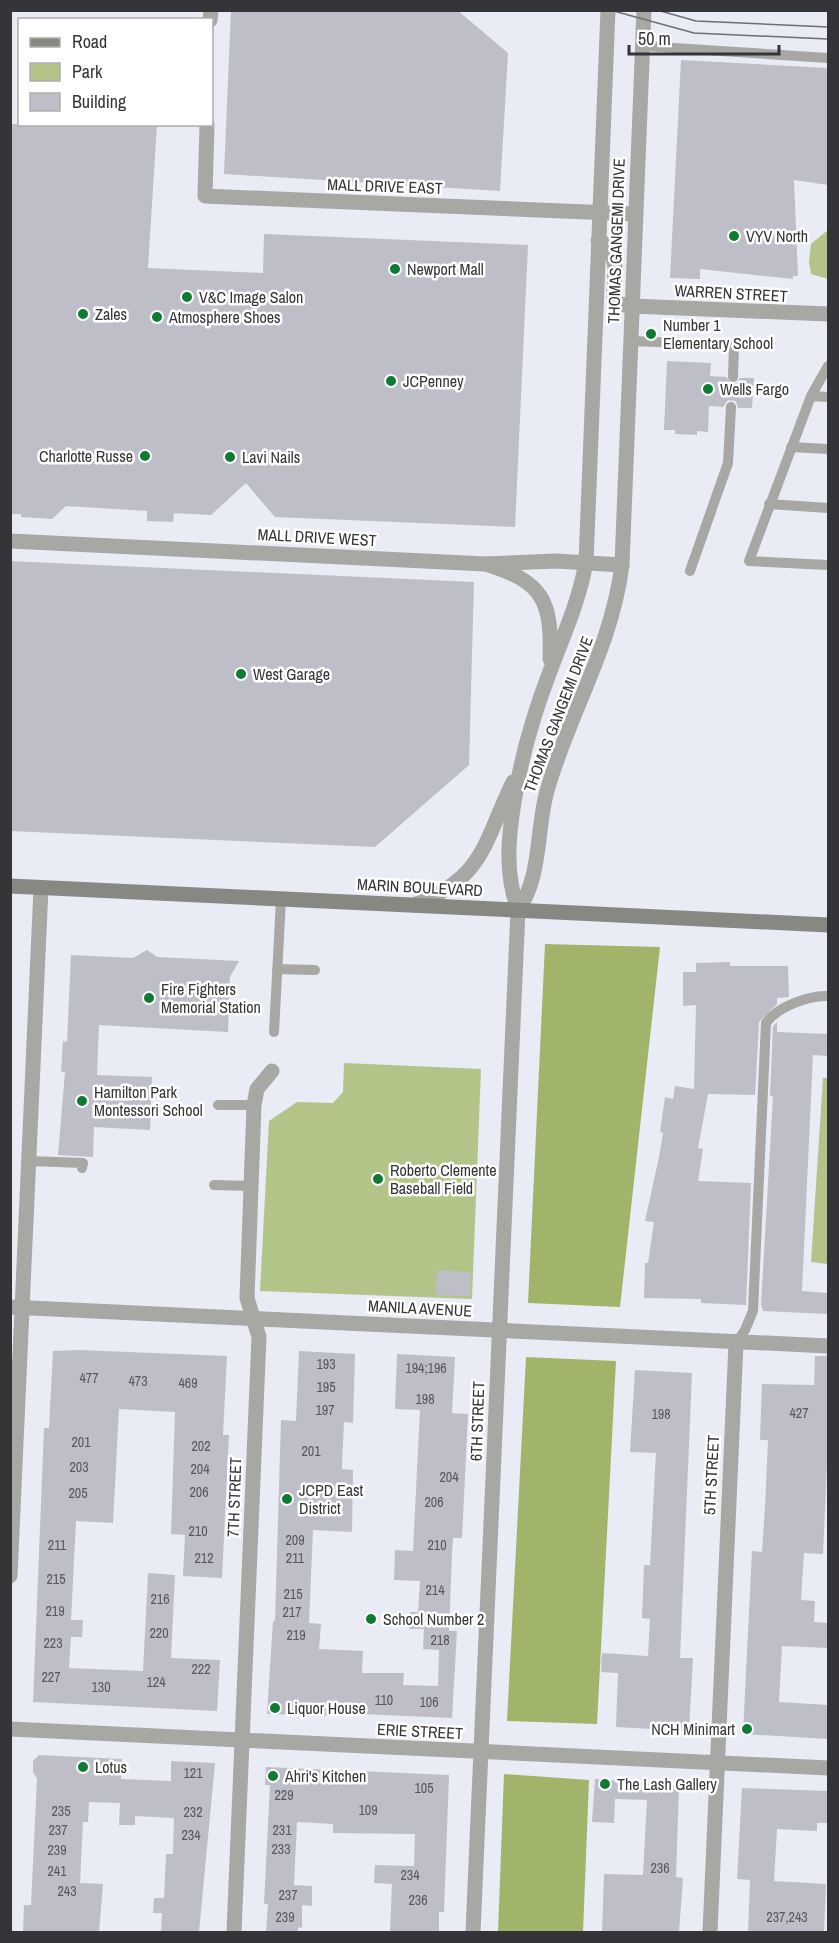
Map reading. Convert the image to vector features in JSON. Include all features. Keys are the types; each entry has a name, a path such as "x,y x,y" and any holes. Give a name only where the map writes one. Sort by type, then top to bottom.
{"main road":[{"name":"MARIN BOULEVARD","path":"10,886 828,925"}],"street":[{"name":"THOMAS GANGEMI DRIVE","path":"518,910 509,879 507,855 519,768 548,677 572,616 586,562 608,10"},
{"name":"THOMAS GANGEMI DRIVE","path":"518,910 532,884 539,825 547,789 610,628 622,565 644,10"},
{"name":"MALL DRIVE EAST","path":"207,126 205,196 635,214"},
{"path":"598,241 610,246 615,266 614,296 618,304 632,306"},
{"name":"WARREN STREET","path":"632,306 828,314"},
{"name":"MALL DRIVE WEST","path":"10,541 486,564 586,562 622,565"},
{"path":"486,564 525,579 544,604 551,624 548,677"},
{"path":"414,905 443,892 474,866 519,768"},
{"path":"10,1576 17,1307 29,1161 41,888"},
{"name":"6TH STREET","path":"473,1932 518,910"},
{"name":"7TH STREET","path":"234,1932 259,1337 247,1298 254,1105 261,1083 272,1071"},
{"name":"MANILA AVENUE","path":"17,1307 828,1346"},
{"name":"5TH STREET","path":"710,1932 736,1343"},
{"name":"ERIE STREET","path":"10,1729 828,1768"}],"lane":[{"path":"643,46 828,58"},
{"path":"630,341 734,345 733,377"},
{"path":"828,366 811,396 749,561 828,566"},
{"path":"811,396 828,397"},
{"path":"690,571 728,463 731,407"},
{"path":"791,447 828,449"},
{"path":"769,504 828,508"},
{"path":"274,1032 281,899"},
{"path":"277,969 315,970"},
{"name":"5TH STREET","path":"736,1343 745,1330 753,1311 766,1023 773,1013 816,995 828,996"},
{"path":"218,1105 254,1105"},
{"path":"29,1161 83,1163 82,1168"},
{"path":"214,1185 251,1186"}],"green space":[{"path":"828,230 828,279 811,274 809,262 811,244"},
{"path":"545,944 660,947 620,1307 528,1303"},
{"name":"Roberto Clemente Baseball Field","path":"344,1063 481,1069 472,1299 260,1291 269,1121 297,1102 333,1103 343,1092"},
{"path":"823,1078 828,1078 828,1264 811,1262"},
{"path":"526,1357 616,1361 597,1724 507,1721"},
{"path":"504,1774 589,1780 583,1932 498,1932"}],"building":[{"path":"231,10 457,10 508,53 500,191 224,174"},
{"path":"681,60 828,68 828,185 794,180 798,276 793,276 793,279 700,269 700,279 670,278"},
{"name":"Newport Mall","path":"10,124 18,124 18,126 157,126 148,268 263,273 264,234 528,245 515,527 275,517 246,483 211,515 174,513 173,522 147,521 147,511 66,506 52,519 10,514"},
{"name":"Wells Fargo","path":"667,361 711,363 710,376 726,377 732,384 737,383 740,378 754,378 752,408 738,408 736,401 728,400 723,407 709,406 708,432 697,431 697,435 675,434 675,430 664,430"},
{"name":"West Garage","path":"10,561 474,582 469,765 375,847 10,831"},
{"name":"Fire Fighters Memorial Station","path":"147,950 157,957 239,961 230,977 228,1032 99,1025 97,1075 152,1077 150,1130 94,1127 93,1157 58,1155 65,1072 61,1072 63,1041 67,1042 71,955 133,958"},
{"path":"730,962 730,966 788,966 789,997 777,998 777,1004 759,1022 755,1095 708,1094 698,1148 703,1149 698,1181 751,1183 746,1305 701,1303 701,1299 644,1298 645,1263 648,1263 654,1222 645,1221 663,1133 660,1132 665,1097 673,1099 675,1086 694,1089 696,1005 683,1006 683,972 696,972 696,963"},
{"path":"777,1022 777,1032 828,1034 828,1056 813,1055 802,1291 828,1293 828,1314 763,1311 761,1305 773,1096 770,1096 773,1026"},
{"path":"437,1270 471,1272 470,1296 436,1295"},
{"path":"53,1351 227,1356 223,1435 229,1435 222,1578 183,1576 185,1535 171,1534 175,1412 119,1409 113,1523 76,1521 71,1620 83,1620 82,1637 71,1637 69,1668 143,1671 148,1573 175,1575 171,1658 220,1660 217,1711 33,1702 44,1428 49,1428"},
{"path":"299,1351 355,1354 353,1423 344,1422 342,1463 342,1469 353,1470 352,1532 313,1530 309,1623 321,1624 319,1649 363,1651 362,1673 404,1673 403,1685 438,1686 439,1650 423,1649 424,1629 409,1629 410,1612 418,1612 420,1581 394,1580 395,1550 413,1551 420,1410 395,1409 397,1354 455,1357 452,1413 468,1414 462,1538 453,1538 452,1553 449,1631 457,1631 452,1718 338,1713 338,1716 267,1714 273,1621 275,1621 281,1420 296,1421"},
{"path":"815,1356 828,1356 828,1443 823,1554 804,1553 801,1600 815,1601 814,1622 828,1623 828,1648 782,1646 779,1702 828,1705 828,1739 743,1734 752,1551 762,1552 765,1507 768,1440 760,1440 762,1384 814,1385"},
{"path":"635,1370 692,1373 680,1658 693,1658 689,1731 616,1727 618,1673 601,1672 602,1653 648,1656 650,1619 642,1618 644,1565 650,1565 656,1453 630,1452"},
{"path":"39,1755 122,1759 121,1779 171,1781 171,1761 215,1763 199,1932 161,1932 162,1913 153,1913 154,1898 164,1898 166,1854 173,1854 174,1818 135,1816 135,1825 119,1825 120,1803 89,1802 88,1822 83,1822 80,1883 103,1884 99,1932 23,1932 24,1905 31,1905 37,1779 33,1772 33,1761"},
{"path":"266,1767 449,1775 444,1912 439,1912 439,1932 390,1932 392,1884 374,1883 375,1865 414,1866 415,1834 333,1833 333,1824 297,1822 294,1885 312,1886 312,1906 302,1905 302,1928 298,1927 298,1932 266,1932 268,1904 264,1904 270,1785 265,1785"},
{"path":"595,1779 679,1786 676,1877 683,1878 679,1932 602,1932 604,1874 643,1875 647,1800 615,1799 614,1823 592,1822"},
{"path":"742,1788 828,1791 828,1823 817,1823 817,1831 777,1829 774,1881 826,1884 824,1932 748,1932 750,1880 737,1879"}],"tram line":[{"path":"610,10 694,33 828,39"},
{"path":"657,10 696,21 828,27"}],"place":[{"name":"VYV North","path":"734,236"},
{"name":"Newport Mall","path":"395,269"},
{"name":"V&C Image Salon","path":"187,297"},
{"name":"Zales","path":"83,314"},
{"name":"Atmosphere Shoes","path":"157,317"},
{"name":"Number 1 Elementary School","path":"651,334"},
{"name":"JCPenney","path":"391,381"},
{"name":"Wells Fargo","path":"708,389"},
{"name":"Charlotte Russe","path":"145,456"},
{"name":"Lavi Nails","path":"230,457"},
{"name":"West Garage","path":"241,674"},
{"name":"Fire Fighters Memorial Station","path":"149,998"},
{"name":"Hamilton Park Montessori School","path":"82,1101"},
{"name":"Roberto Clemente Baseball Field","path":"378,1179"},
{"name":"JCPD East District","path":"287,1499"},
{"name":"School Number 2","path":"371,1619"},
{"name":"Liquor House","path":"275,1708"},
{"name":"NCH Minimart","path":"747,1729"},
{"name":"Lotus","path":"83,1767"},
{"name":"Ahri's Kitchen","path":"273,1776"},
{"name":"The Lash Gallery","path":"605,1784"}]}
